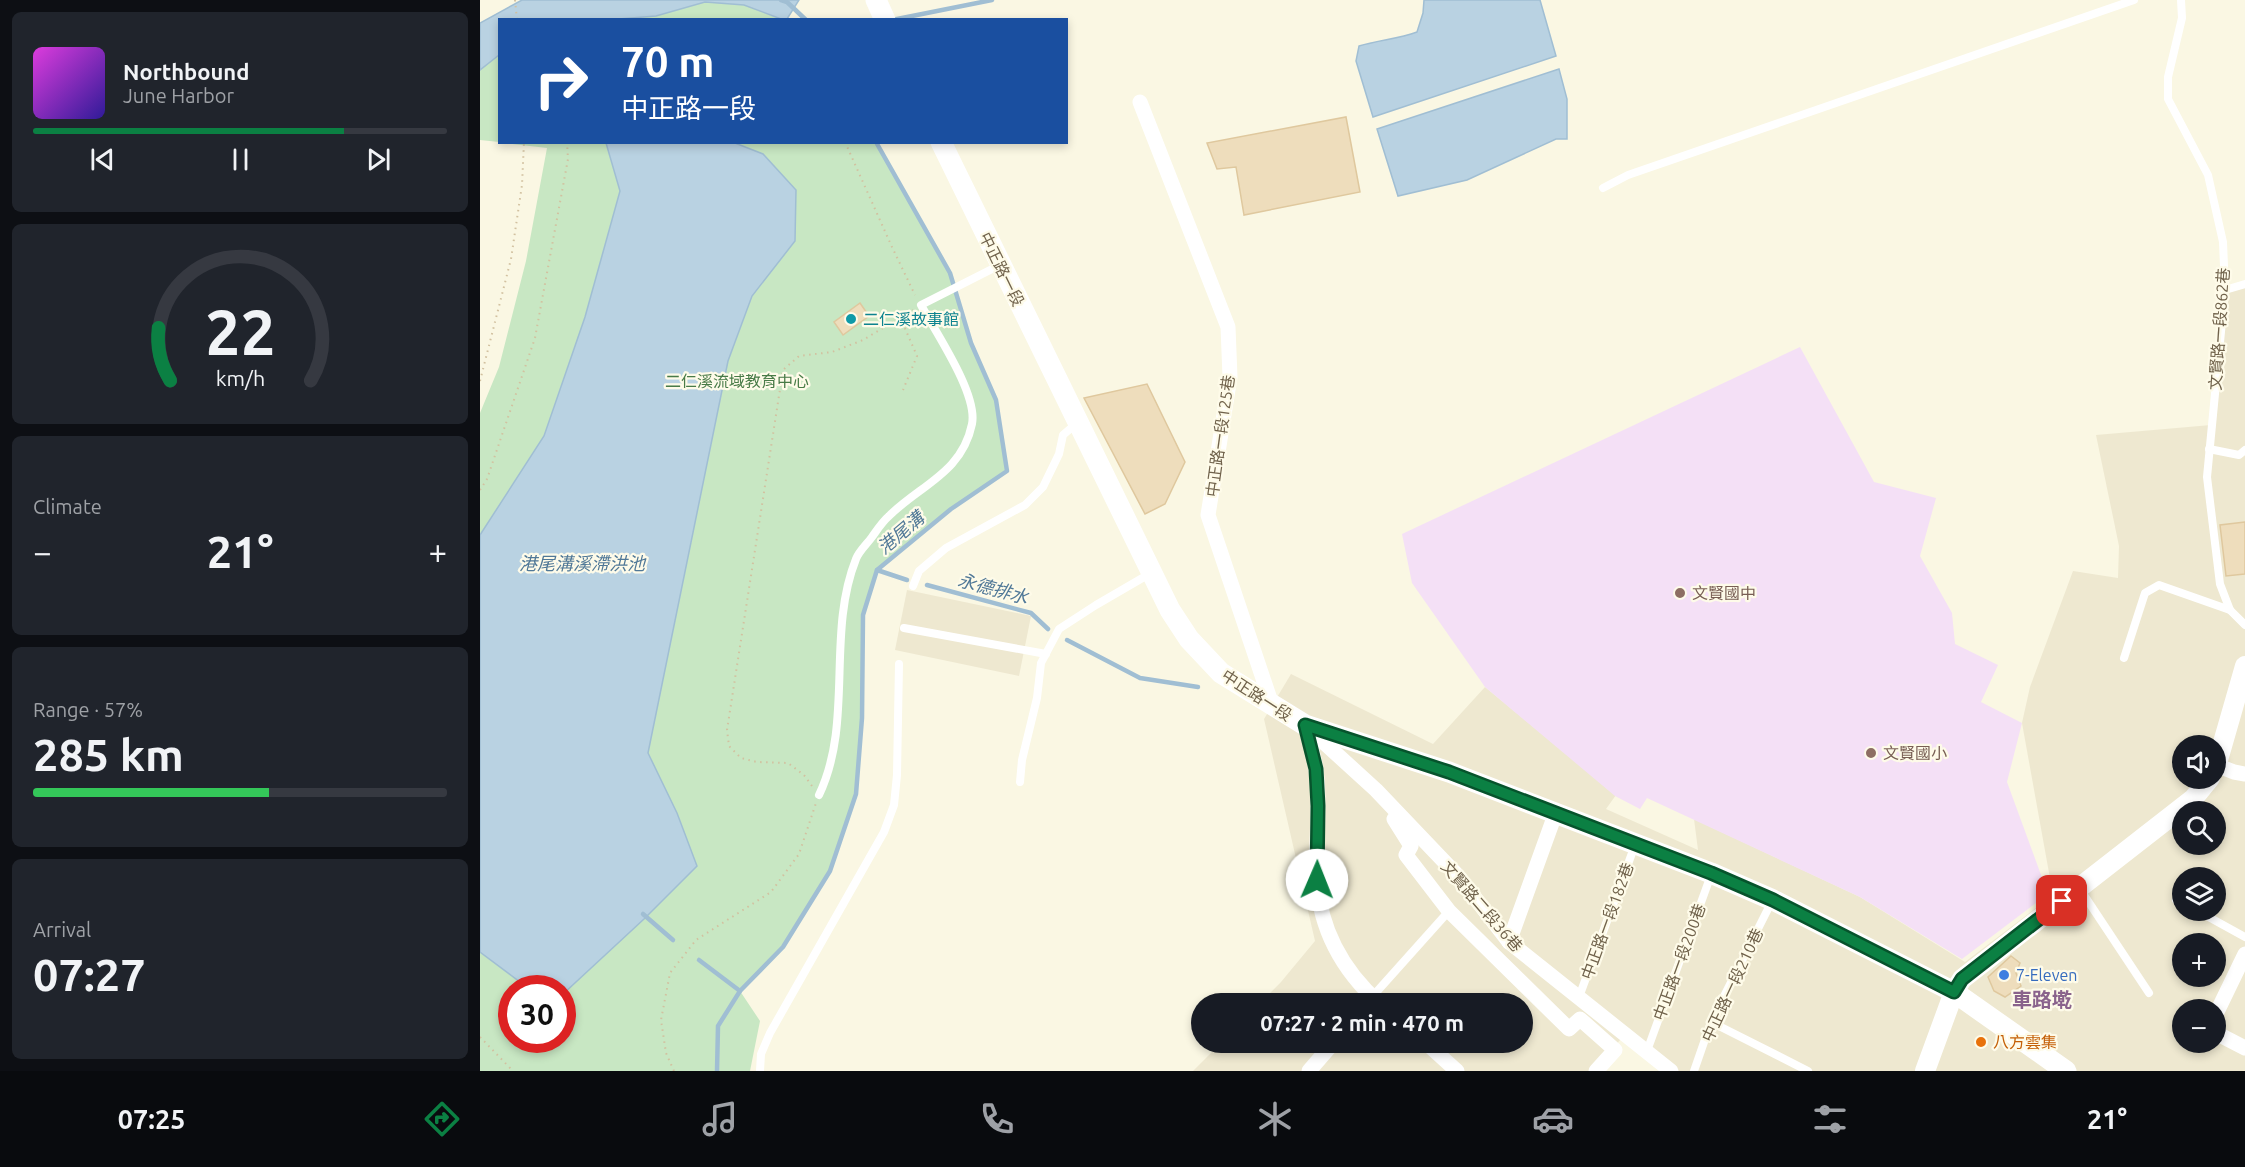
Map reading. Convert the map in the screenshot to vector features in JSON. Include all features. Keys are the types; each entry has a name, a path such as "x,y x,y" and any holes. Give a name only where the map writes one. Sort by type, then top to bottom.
{"main road":[{"path":"876,0 884,18"},
{"name":"中正路一段","path":"942,144 1170,610 1199,651 1221,673 1305,725 1449,772 1556,812 1773,900 1954,992 2066,1071"}],"street":[{"name":"中正路一段125巷","path":"1140,102 1228,327 1230,377 1208,515 1272,705"},
{"path":"2224,735 2245,666"},
{"path":"1305,725 1316,769 1317,880 1325,928 1338,955 1367,993"},
{"name":"文賢路二段36巷","path":"1305,725 1376,790 1458,876 1509,942 1671,1071"},
{"path":"2226,772 2245,774"},
{"path":"1925,1071 1954,992 1969,974 2193,800 2201,789"},
{"path":"1376,790 1411,846 1406,855 1449,911 1569,1029 1580,1019 1615,1050 1596,1071"},
{"path":"1509,942 1556,812"},
{"path":"2223,999 2245,954"},
{"path":"2226,1038 2245,1048"},
{"path":"1315,1069 1326,1053"},
{"path":"1437,1053 1457,1071"}],"lane":[{"path":"1603,188 1628,175 2134,0"},
{"name":"文賢路一段862巷","path":"2181,0 2182,18 2168,77 2168,99 2208,175 2223,242 2225,290 2207,477 2220,584 2230,610 2245,625"},
{"path":"819,795 827,778 836,738 843,604 857,557 888,516 944,473 964,448 972,422 969,394 921,305 1000,265"},
{"path":"2225,290 2245,284"},
{"path":"913,586 919,571 946,548 1025,506 1043,487 1059,454 1063,435 1078,423"},
{"path":"2209,449 2239,455 2245,450"},
{"path":"1020,782 1022,760 1037,698 1041,663 1059,630 1096,604 1152,572"},
{"path":"2124,658 2145,593 2159,585 2230,610"},
{"path":"904,628 1046,654"},
{"path":"760,1071 761,1054 770,1033 884,831 894,805 897,775 899,664"},
{"name":"中正路一段182巷","path":"1579,998 1635,844"},
{"name":"中正路一段200巷","path":"1647,1051 1711,873"},
{"path":"2079,888 2149,993"},
{"name":"中正路一段210巷","path":"1694,1071 1712,1022 1773,900"},
{"path":"1380,993 1449,911"},
{"path":"2216,921 2245,937"},
{"path":"1712,1022 1792,1067 1808,1071"}],"path":[{"path":"515,0 517,18"},
{"path":"480,381 511,259 522,185 524,144"},
{"path":"480,490 487,479 535,338 568,159 567,144"},
{"path":"675,1071 666,1053 660,1020 670,973 696,940 771,892 799,854 819,795 804,775 788,763 758,762 741,758 729,746 727,730 783,370 799,356 832,352 863,340 921,305 891,247 846,144"},
{"path":"900,317 917,356 903,390"},
{"path":"480,1037 513,1071"}],"shaded area":[{"path":"2245,284 2245,1071 1662,1071 1623,1037 1591,1071 1193,1071 1211,1053 1533,1053 1533,993 1270,993 1315,941 1264,719 1291,674 1433,744 1485,687 1616,795 1606,809 1698,850 1694,819 1860,897 1965,962 2053,895 2022,723 2030,687 2073,571 2118,578 2119,546 2096,435 2211,425 2225,290"},
{"name":"文賢國中","path":"1800,347 1874,482 1936,498 1920,556 1952,613 1955,644 1998,665 1981,702 2022,723 2007,782 2048,894 1962,959 1860,897 1647,798 1640,809 1615,796 1485,687 1412,583 1402,534"},
{"path":"907,590 1031,616 1019,676 895,650"}],"green space":[{"path":"705,2 744,5 778,18 631,18 656,16"},
{"path":"498,56 498,142 480,140 480,70"},
{"name":"二仁溪流域教育中心","path":"513,144 877,144 950,273 971,343 996,400 1007,471 951,509 877,570 863,615 862,718 856,794 830,871 783,947 740,991 760,1021 750,1071 480,1071 480,413 499,367 526,261 547,148"}],"water":[{"path":"522,0 799,0 788,18 778,18 744,5 705,2 656,16 631,18 498,18 498,56 480,70 480,23"},
{"path":"1424,0 1540,0 1556,56 1373,117 1356,61 1359,46 1417,32 1423,13"},
{"path":"1559,69 1567,99 1567,139 1556,139 1467,180 1398,196 1377,129"},
{"name":"港尾溝溪滯洪池","path":"606,144 738,144 763,154 796,190 795,241 752,296 728,361 648,753 677,813 697,866 576,982 576,975 511,975 480,952 480,535 544,436 585,317 620,191"}],"building":[{"path":"1346,117 1360,192 1244,215 1236,167 1217,169 1207,143"},
{"name":"二仁溪故事館","path":"860,303 869,316 843,335 834,322"},
{"path":"1147,384 1185,462 1165,504 1145,514 1084,398"},
{"path":"2245,522 2245,574 2226,576 2220,525"},
{"name":"7-Eleven","path":"2011,956 2020,963 2016,973 2021,986 2005,997 1994,991 1988,977"}],"waterway":[{"name":"港尾溝","path":"781,0 787,2 804,18"},
{"path":"902,18 992,0"},
{"name":"港尾溝","path":"717,1071 718,1026 740,991 783,947 830,871 856,794 862,718 863,615 877,570 951,509 1007,471 996,400 971,343 950,273 877,144"},
{"name":"永德排水","path":"877,570 907,580"},
{"name":"永德排水","path":"927,585 1031,613 1048,629"},
{"name":"永德排水","path":"1067,640 1140,678 1198,687"},
{"path":"643,914 673,940"},
{"path":"699,960 740,991"}],"place":[{"name":"二仁溪故事館","path":"851,319"},
{"name":"文賢國中","path":"1680,593"},
{"name":"文賢國小","path":"1871,753"},
{"name":"7-Eleven","path":"2004,975"},
{"name":"八方雲集","path":"1981,1042"}],"district":[{"name":"車路墘","path":"2042,1000"}],"route":[{"path":"1317,880 1316,769 1305,725 1449,772 1711,873 1773,900 1954,992 1962,979 2062,901"}]}
